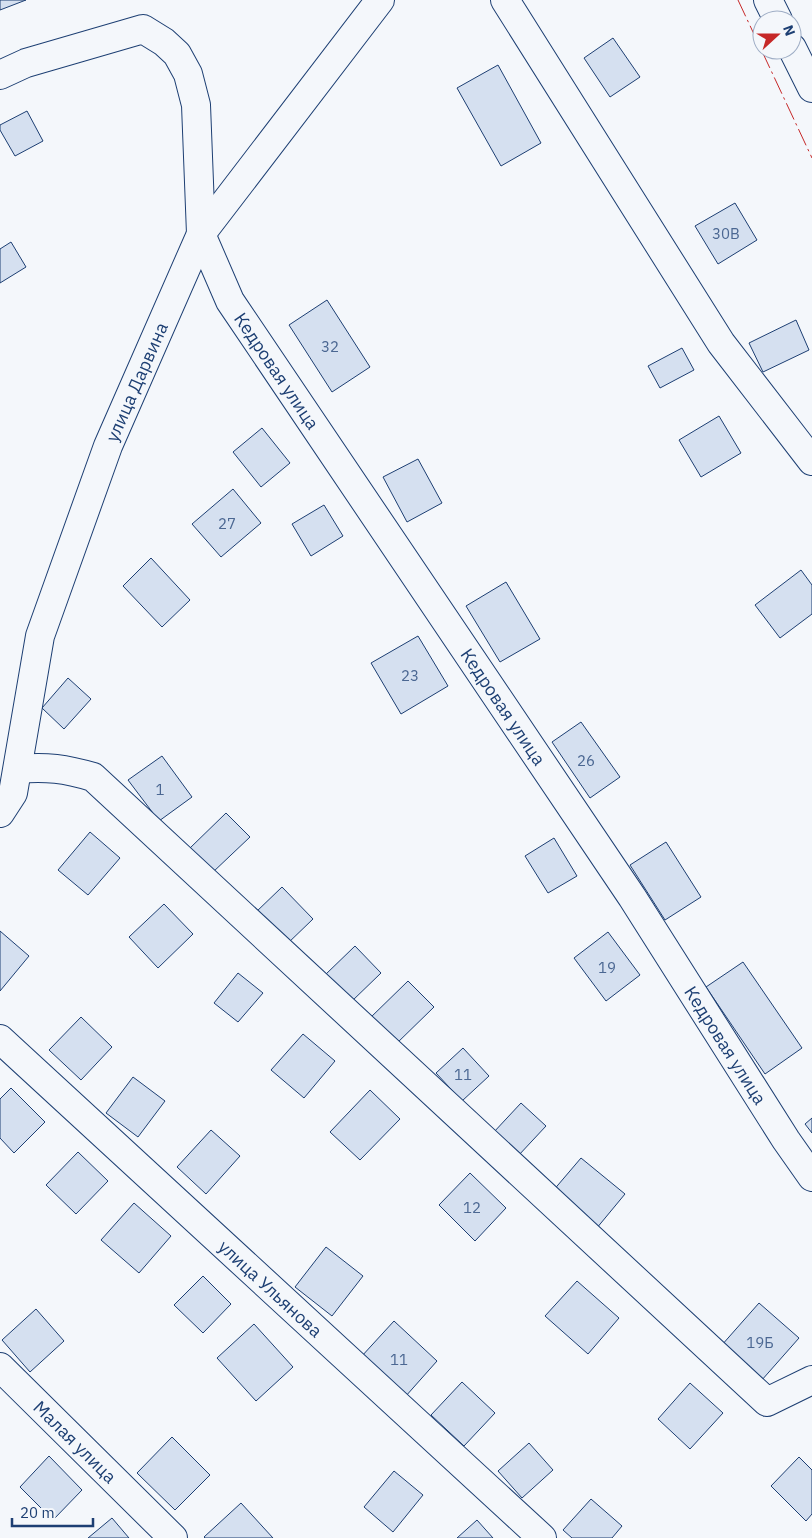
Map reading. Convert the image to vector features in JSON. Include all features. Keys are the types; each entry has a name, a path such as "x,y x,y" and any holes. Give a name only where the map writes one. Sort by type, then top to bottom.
{"street":[{"name":"улица Дарвина","path":"0,813 13,793 40,636 108,446 201,234 380,0"},
{"path":"505,0 721,343 812,461"},
{"path":"0,75 26,63 143,29 164,42 177,54 188,74 196,105 201,234"},
{"path":"798,60 812,88"},
{"name":"Кедровая улица","path":"201,234 230,301 632,897 780,1132 812,1177"},
{"path":"18,768 39,766 93,777 767,1402 812,1380"},
{"name":"улица Ульянова","path":"0,1039 542,1538"},
{"name":"Малая улица","path":"0,1367 173,1538"}],"building":[{"path":"0,0 26,0 0,10"},
{"path":"613,38 640,77 610,97 584,58"},
{"path":"498,65 541,143 501,166 457,88"},
{"path":"27,111 43,141 15,156 0,130 0,125"},
{"path":"735,203 757,240 718,264 695,226"},
{"path":"11,242 26,267 0,283 0,249"},
{"path":"327,300 370,367 332,392 289,325"},
{"path":"796,320 809,350 763,372 749,343"},
{"path":"682,348 694,370 660,388 648,366"},
{"path":"719,416 741,453 701,477 679,440"},
{"path":"262,428 290,463 261,487 233,452"},
{"path":"418,459 442,503 407,522 383,477"},
{"path":"233,489 261,523 221,557 192,524"},
{"path":"324,505 343,536 311,556 292,524"},
{"path":"151,558 190,600 162,627 123,586"},
{"path":"801,570 812,585 812,614 780,638 755,605"},
{"path":"506,582 540,639 500,662 466,606"},
{"path":"418,636 448,686 401,714 371,663"},
{"path":"68,678 91,699 64,729 42,708"},
{"path":"581,722 620,777 590,798 552,742"},
{"path":"162,756 192,797 159,821 128,780"},
{"path":"226,813 250,837 212,873 189,849"},
{"path":"90,832 120,858 88,895 58,870"},
{"path":"554,838 577,876 548,893 525,856"},
{"path":"666,842 701,897 665,920 630,865"},
{"path":"282,887 313,919 286,945 255,913"},
{"path":"164,904 193,934 158,968 129,937"},
{"path":"0,931 29,956 0,991"},
{"path":"608,932 640,975 606,1001 574,958"},
{"path":"355,946 381,973 351,1002 325,975"},
{"path":"743,962 802,1048 765,1074 706,987"},
{"path":"238,973 263,993 238,1022 214,1003"},
{"path":"408,981 434,1007 394,1046 368,1020"},
{"path":"81,1017 112,1047 81,1080 49,1050"},
{"path":"303,1034 335,1061 304,1098 271,1070"},
{"path":"463,1048 489,1076 462,1101 436,1073"},
{"path":"133,1077 165,1101 138,1137 106,1113"},
{"path":"11,1088 45,1122 14,1153 0,1138 0,1099"},
{"path":"370,1090 400,1119 360,1160 330,1132"},
{"path":"521,1103 546,1126 518,1156 493,1133"},
{"path":"812,1118 812,1133 805,1124"},
{"path":"211,1130 240,1156 206,1194 177,1167"},
{"path":"78,1152 108,1181 76,1214 46,1185"},
{"path":"581,1158 625,1194 596,1229 552,1192"},
{"path":"470,1173 506,1208 475,1241 439,1205"},
{"path":"134,1203 171,1236 139,1273 101,1240"},
{"path":"326,1247 363,1276 332,1316 295,1287"},
{"path":"203,1276 231,1304 203,1333 174,1305"},
{"path":"577,1281 619,1318 588,1354 545,1316"},
{"path":"759,1303 799,1338 761,1381 721,1346"},
{"path":"36,1309 64,1341 30,1372 2,1340"},
{"path":"394,1321 437,1361 405,1397 361,1357"},
{"path":"254,1324 293,1367 256,1401 217,1358"},
{"path":"462,1382 495,1413 464,1446 431,1415"},
{"path":"690,1383 723,1413 690,1449 658,1419"},
{"path":"172,1437 210,1475 175,1510 137,1473"},
{"path":"529,1443 553,1470 522,1498 498,1471"},
{"path":"49,1456 82,1490 53,1520 20,1487"},
{"path":"799,1457 812,1470 812,1514 806,1521 771,1486"},
{"path":"394,1471 423,1495 393,1532 364,1507"},
{"path":"591,1499 622,1526 612,1538 572,1538 563,1530"},
{"path":"241,1503 273,1538 204,1537"},
{"path":"112,1518 129,1538 88,1538"},
{"path":"477,1520 493,1538 457,1538"}],"power":[{"path":"738,0 812,158"}]}
